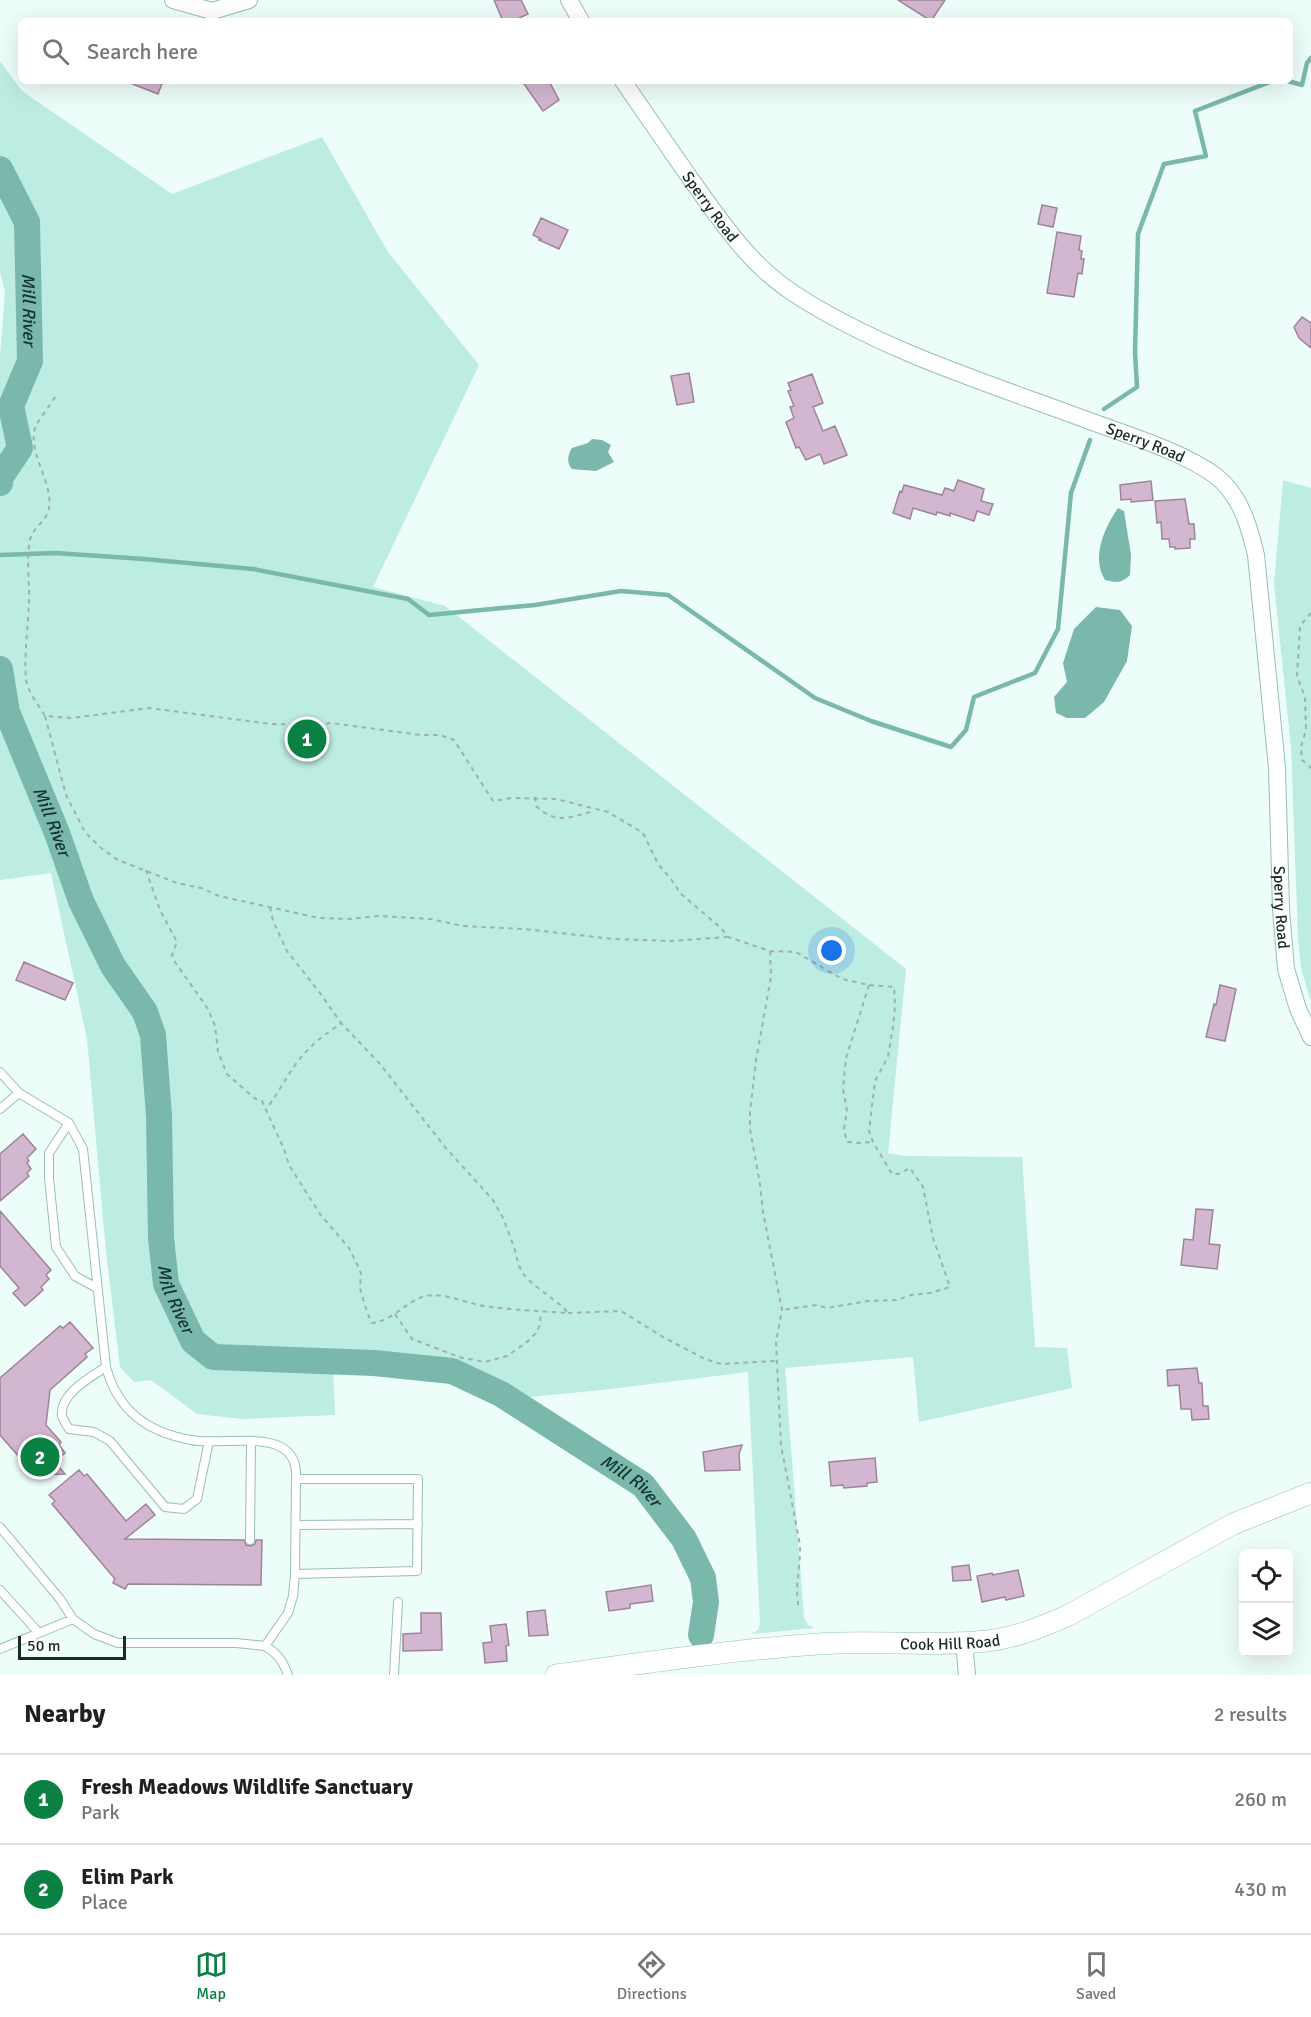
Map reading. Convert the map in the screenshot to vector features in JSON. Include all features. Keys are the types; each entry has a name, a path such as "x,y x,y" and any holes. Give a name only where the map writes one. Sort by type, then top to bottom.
{"street":[{"path":"173,0 212,10 249,0"},
{"path":"569,0 579,18"},
{"name":"Sperry Road","path":"624,84 748,256 768,275 796,295 869,334 932,363 1147,442 1186,459 1216,476 1230,490 1239,503 1248,524 1256,555 1277,768 1281,909 1286,969 1298,1009 1311,1037"},
{"name":"Cook Hill Road","path":"556,1675 720,1653 804,1645 964,1642 1008,1637 1041,1628 1233,1524 1311,1493"},
{"path":"964,1642 967,1675"}],"lane":[{"path":"0,1072 19,1093 69,1123 83,1149 106,1367 110,1382 121,1404 140,1420 164,1433 193,1441 266,1442 281,1446 291,1456 297,1471 293,1596 288,1613 265,1646"},
{"path":"0,1109 19,1093"},
{"path":"69,1123 49,1153 49,1178 56,1247 75,1276 98,1288"},
{"path":"106,1367 81,1384 66,1399 62,1415 69,1429 94,1432 110,1441 165,1507 184,1509 197,1499 210,1441"},
{"path":"250,1540 251,1442"},
{"path":"295,1574 417,1571 418,1524 418,1479 296,1479"},
{"path":"296,1525 418,1524"},
{"path":"0,1528 60,1599 73,1619 94,1634 118,1643 236,1643 265,1646 276,1652 284,1662 288,1675"},
{"path":"0,1590 39,1633"},
{"path":"394,1675 398,1602"},
{"path":"0,1649 73,1619"}],"path":[{"path":"55,397 34,431 35,454 49,497 49,510 41,525 32,534 30,544 26,682 45,716 66,795 85,832 101,848 118,860 219,896 319,918 349,919 378,916 430,919 463,926 523,929 614,939 671,941 728,937 770,951 796,952 837,976 869,985 894,987 895,1006 888,1057 875,1081 869,1131 892,1174 898,1174 910,1168 923,1187 933,1238 951,1287 897,1300 868,1301 827,1308 817,1305 782,1310"},
{"path":"1311,613 1300,626 1297,676 1305,697 1306,730 1301,747 1302,760 1311,768"},
{"path":"45,716 72,718 149,708 271,724 331,723 440,735 454,740 493,801 535,797 563,800 608,812 643,833 658,864 680,893 722,929 728,937"},
{"path":"535,797 536,807 545,815 561,819 597,810"},
{"path":"146,870 160,910 177,942 172,955 208,1008 215,1026 218,1052 227,1074 254,1098 262,1101 267,1108 289,1165 320,1214 349,1248 361,1273 360,1288 372,1323 379,1323 424,1296 442,1296 482,1306 541,1312 568,1313 608,1310 624,1312 663,1337 705,1359 721,1364 776,1361"},
{"path":"270,906 273,921 287,951 341,1023 380,1064 445,1147 493,1200 503,1218 524,1275 568,1313"},
{"path":"770,951 771,977 756,1060 750,1129 782,1310 776,1342 776,1361 781,1445 800,1545 796,1594 799,1609"},
{"path":"869,985 846,1058 843,1089 847,1111 843,1129 848,1142 873,1142"},
{"path":"267,1108 283,1082 311,1046 341,1023"},
{"path":"396,1314 412,1339 462,1358 484,1362 507,1356 527,1342 536,1334 540,1325 541,1312"}],"shaded area":[{"path":"0,61 22,91 172,194 322,137 388,252 479,365 373,587 445,606 906,969 888,1153 904,1156 1022,1157 1035,1347 1067,1348 1072,1388 919,1422 913,1357 785,1368 804,1618 808,1625 815,1628 751,1634 758,1630 760,1623 748,1372 519,1398 491,1396 420,1372 333,1366 335,1415 242,1419 197,1414 151,1380 134,1382 120,1367 106,1252 87,1039 51,873 0,880 0,357 5,292 0,272"},
{"path":"592,439 602,440 611,445 608,452 614,462 596,471 572,469 568,458 572,448 588,443"},
{"path":"1283,480 1311,488 1311,1002 1301,968 1298,939 1291,747 1274,584"},
{"path":"1118,508 1124,511 1131,555 1130,575 1116,582 1105,580 1099,562 1099,553 1104,534"},
{"path":"1096,607 1120,610 1132,626 1127,661 1104,702 1085,718 1067,718 1056,713 1054,697 1067,682 1063,663 1074,629"}],"building":[{"path":"494,0 521,0 528,14 519,18 502,18"},
{"path":"898,0 945,0 933,18 926,18"},
{"path":"133,84 162,84 158,94"},
{"path":"524,84 551,84 559,100 543,111"},
{"path":"1042,205 1057,208 1053,227 1038,224"},
{"path":"541,218 568,230 559,249 533,235"},
{"path":"1057,232 1081,236 1079,250 1082,251 1081,259 1084,259 1082,274 1078,273 1074,297 1047,293"},
{"path":"1302,317 1311,323 1311,348 1299,338 1294,327"},
{"path":"689,373 694,402 677,405 671,376"},
{"path":"812,374 823,403 813,407 823,431 835,426 847,455 824,464 820,454 806,460 799,447 796,448 786,422 794,418 790,407 794,406 788,391 791,390 788,383"},
{"path":"958,480 984,489 981,501 993,504 989,515 977,511 974,521 950,513 950,516 937,512 936,515 913,508 910,519 893,513 904,485 942,495 945,488 954,491"},
{"path":"1151,481 1153,500 1131,502 1131,499 1121,500 1120,485"},
{"path":"1185,499 1189,524 1194,524 1195,539 1190,539 1190,548 1175,549 1175,547 1170,547 1169,539 1162,539 1161,522 1157,523 1155,501"},
{"path":"24,962 73,983 65,1000 16,980"},
{"path":"1220,985 1236,989 1225,1041 1206,1037"},
{"path":"23,1134 36,1149 27,1158 31,1169 27,1173 29,1176 0,1201 0,1154"},
{"path":"1196,1209 1213,1210 1209,1244 1220,1245 1217,1269 1181,1265 1184,1239 1193,1240"},
{"path":"0,1211 51,1270 46,1275 49,1279 41,1287 43,1290 25,1306 13,1293 19,1288 0,1266"},
{"path":"70,1322 93,1348 85,1354 87,1357 50,1390 46,1425 61,1442 59,1445 65,1453 55,1462 65,1474 35,1475 0,1435 0,1378 60,1326 63,1328"},
{"path":"1197,1368 1199,1383 1202,1383 1203,1406 1208,1406 1209,1419 1192,1420 1191,1409 1181,1409 1179,1385 1168,1386 1167,1370"},
{"path":"742,1445 739,1454 740,1470 705,1471 703,1452"},
{"path":"875,1458 877,1482 867,1483 867,1486 844,1488 843,1485 831,1486 829,1462"},
{"path":"79,1470 84,1476 87,1474 126,1521 146,1504 155,1515 125,1539 244,1540 246,1545 251,1546 256,1540 262,1540 261,1585 128,1584 125,1589 113,1583 115,1579 52,1504 55,1501 49,1495"},
{"path":"969,1565 971,1580 953,1581 952,1567"},
{"path":"1018,1570 1024,1596 982,1602 977,1576"},
{"path":"651,1585 653,1601 630,1604 630,1608 609,1611 606,1592"},
{"path":"545,1610 548,1635 529,1636 527,1612"},
{"path":"421,1613 441,1613 442,1650 403,1651 403,1634 421,1633"},
{"path":"506,1624 509,1645 506,1646 507,1661 485,1663 483,1643 492,1642 490,1626"}],"waterway":[{"path":"1293,82 1302,85 1307,63 1311,58"},
{"path":"1104,409 1137,387 1135,352 1138,234 1164,164 1206,156 1195,111 1264,84"},
{"name":"Mill River","path":"0,169 27,222 30,361 11,406 20,448 0,478 0,483"},
{"path":"0,555 55,553 253,569 408,599 429,615 535,605 621,591 668,595 815,698 871,721 951,747 966,730 974,697 1035,673 1058,629 1071,493 1090,440"},
{"name":"Mill River","path":"0,669 7,712 57,833 81,901 113,966 145,1012 153,1035 159,1116 161,1238 166,1284 193,1341 213,1357 374,1363 452,1371 501,1394 643,1485 684,1539 703,1578 706,1602 701,1635"}],"place":[{"name":"Fresh Meadows Wildlife Sanctuary","path":"307,739"},
{"name":"Elim Park","path":"40,1457"}]}
